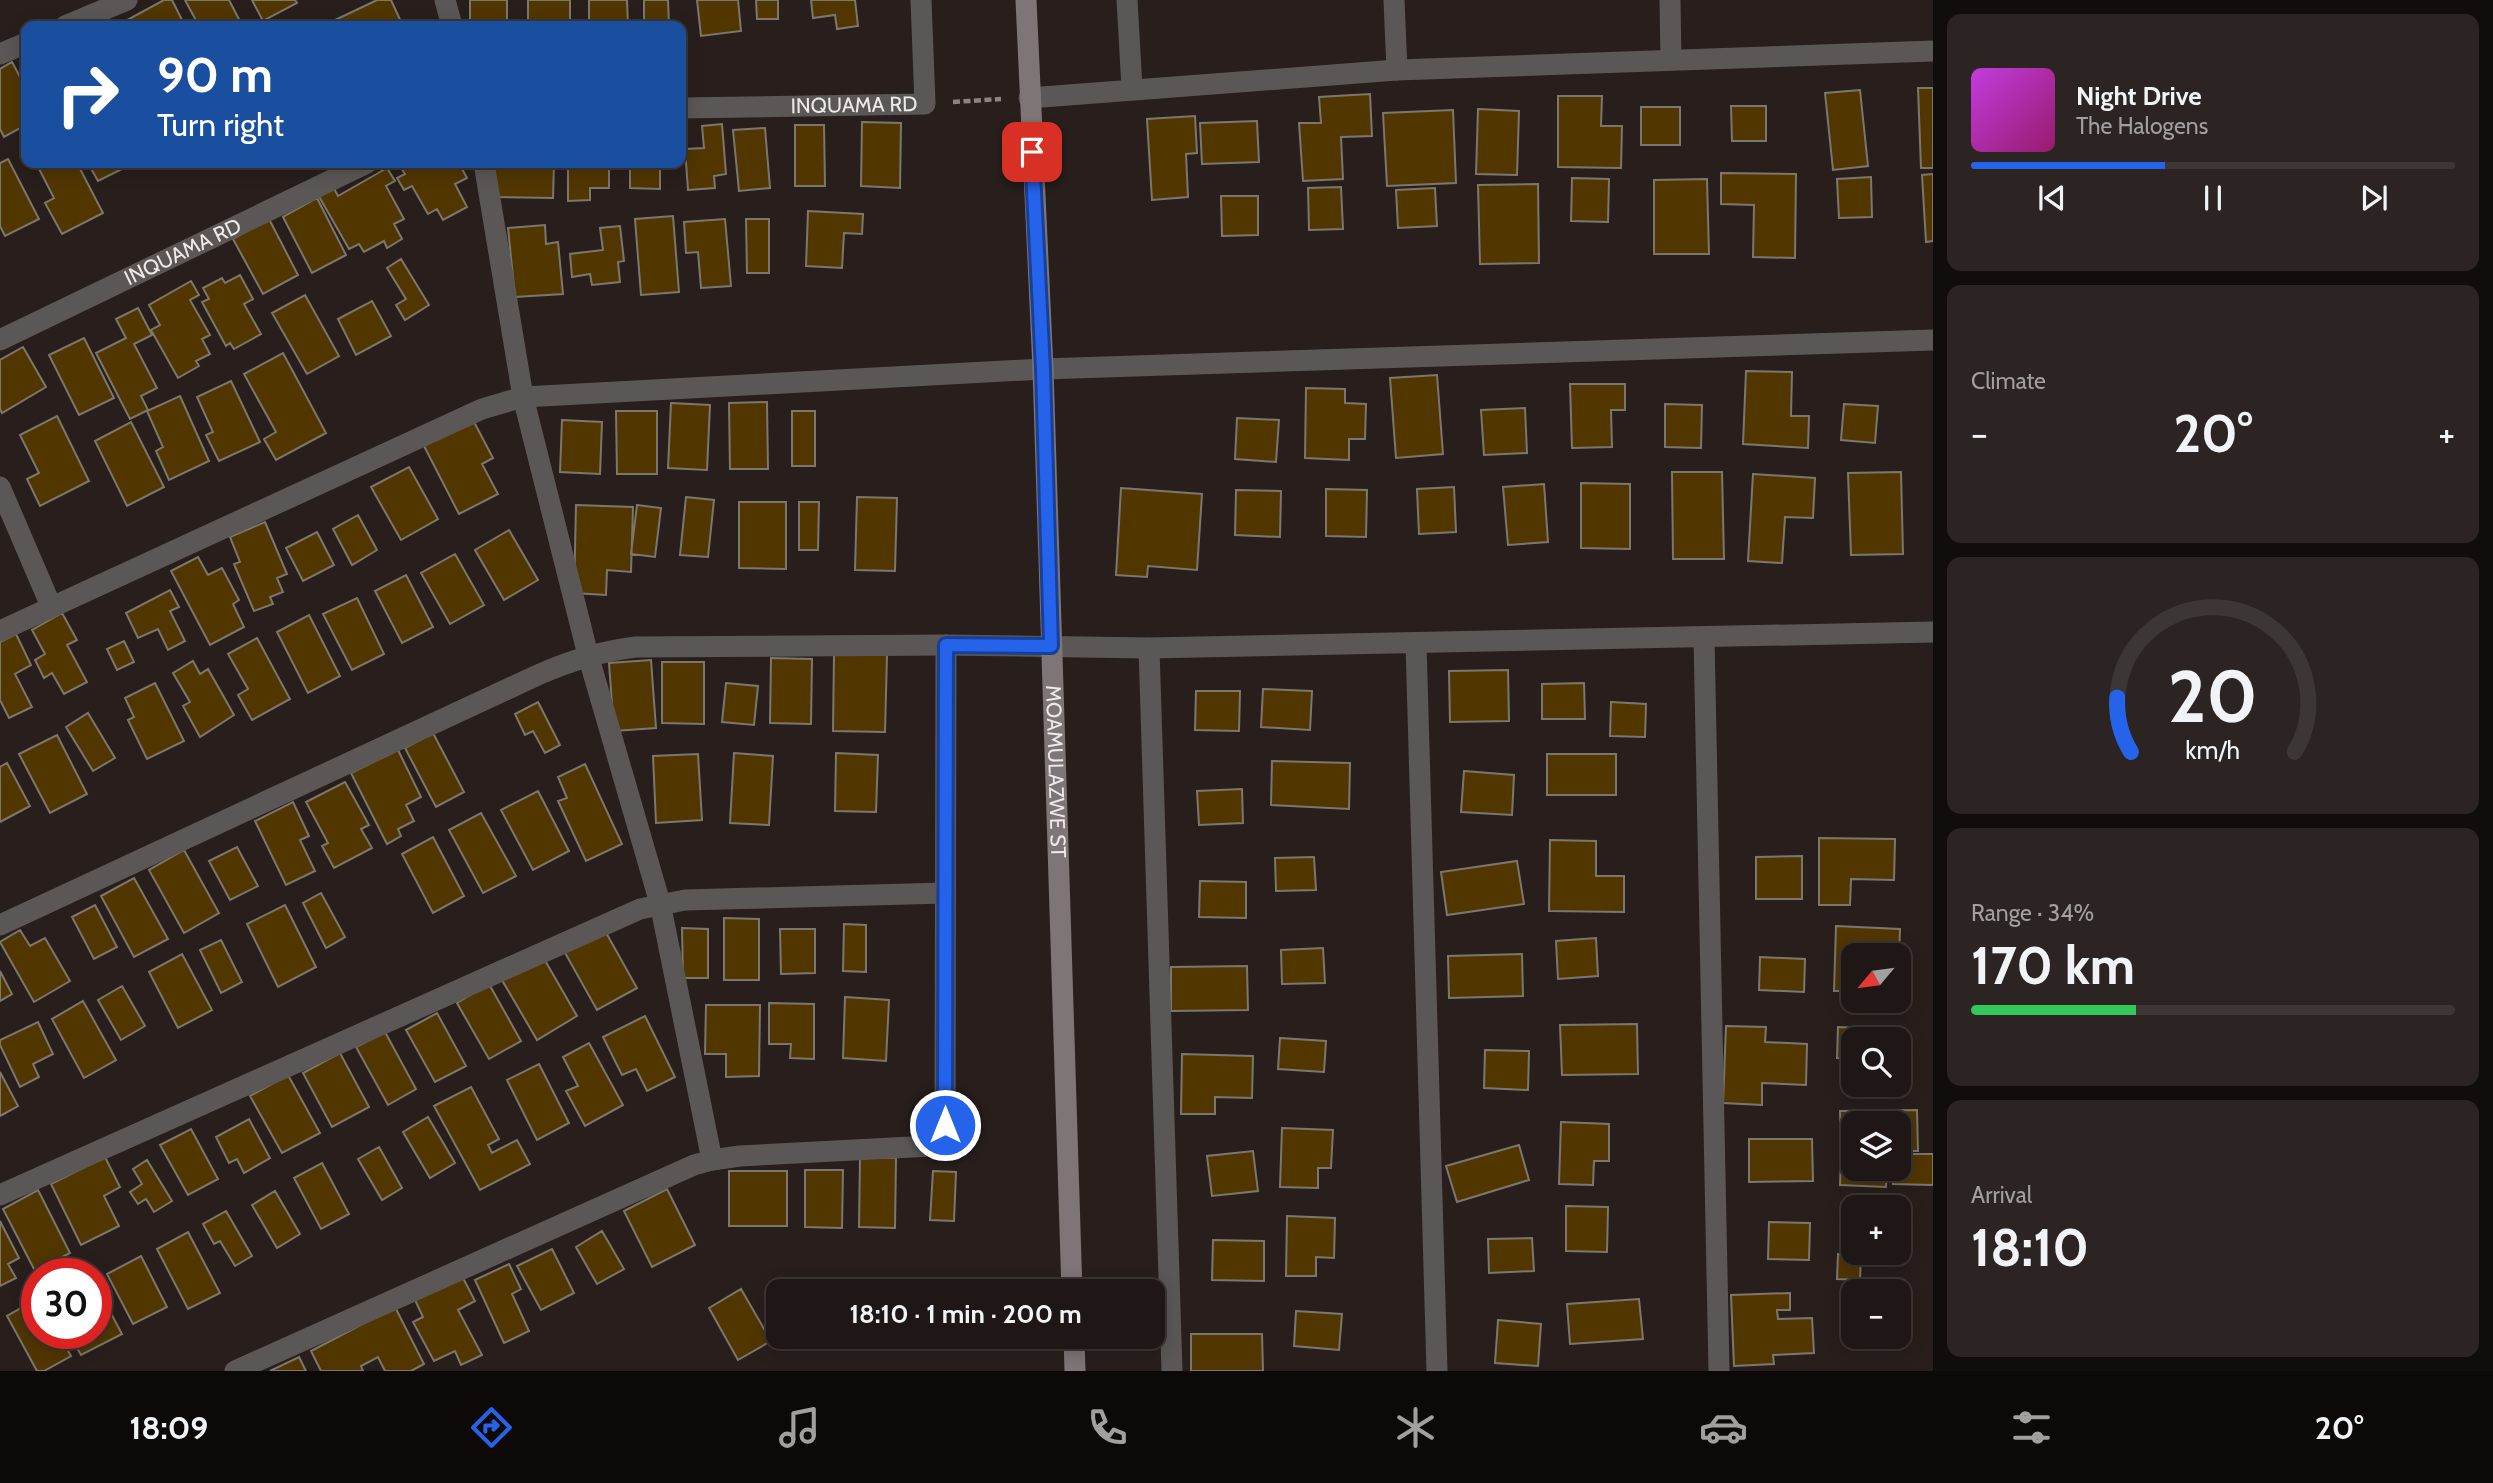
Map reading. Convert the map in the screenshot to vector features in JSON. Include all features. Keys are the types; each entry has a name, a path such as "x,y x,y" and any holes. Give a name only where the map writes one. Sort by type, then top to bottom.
{"street":[{"path":"77,21 127,0"},
{"path":"445,0 451,21"},
{"name":"INQUAMA RD","path":"686,108 925,104 921,0"},
{"name":"MOAMULAZWE ST","path":"1026,0 1043,369 1072,1279"},
{"path":"1127,0 1132,89"},
{"path":"1395,0 1397,70"},
{"path":"1670,0 1671,60"},
{"path":"0,54 21,45"},
{"path":"1029,97 1397,70 1933,51"},
{"name":"INQUAMA RD","path":"0,340 357,168"},
{"path":"485,168 523,397 588,655 660,903 712,1160"},
{"path":"0,631 482,409 523,397 1043,369 1933,340"},
{"path":"0,487 51,606"},
{"path":"0,925 540,674 588,655 636,648 946,645 1149,648 1933,632"},
{"path":"1704,638 1719,1371"},
{"path":"1416,644 1437,1371"},
{"path":"235,1371 680,1171 712,1160 740,1156 931,1146 941,1140 945,1125 946,645"},
{"path":"1149,648 1172,1371"},
{"path":"0,1195 609,921 660,903 684,900 945,893"},
{"path":"1074,1349 1075,1371"}],"path":[{"path":"925,104 1029,97"}],"building":[{"path":"164,0 172,0 182,21 128,21"},
{"path":"185,0 229,0 240,21 196,21"},
{"path":"252,0 295,0 297,3 263,21"},
{"path":"377,0 391,0 401,21 333,21"},
{"path":"470,0 507,0 507,21 470,21"},
{"path":"528,0 570,0 570,21 528,21"},
{"path":"589,0 627,0 628,21 589,21"},
{"path":"644,0 668,0 669,21 644,21"},
{"path":"697,0 738,0 741,31 701,36"},
{"path":"756,0 778,0 778,19 757,19"},
{"path":"811,0 855,0 858,26 837,29 835,15 813,18"},
{"path":"12,62 21,79 21,128 4,137 0,129 0,69"},
{"path":"1918,88 1933,88 1933,168 1921,168"},
{"path":"1860,90 1868,166 1833,170 1825,93"},
{"path":"1370,94 1372,136 1341,137 1343,179 1303,181 1299,123 1321,123 1319,97"},
{"path":"1558,96 1602,96 1601,126 1622,126 1621,168 1558,167"},
{"path":"1731,106 1766,106 1766,141 1732,141"},
{"path":"1641,107 1680,107 1680,145 1641,145"},
{"path":"1478,109 1519,111 1517,175 1476,174"},
{"path":"1453,110 1456,183 1387,186 1383,113"},
{"path":"1195,116 1197,153 1186,154 1188,197 1152,200 1147,119"},
{"path":"1257,121 1259,162 1202,164 1200,123"},
{"path":"862,122 901,123 900,188 861,186"},
{"path":"722,124 726,174 714,176 715,188 688,190 686,149 704,148 702,126"},
{"path":"795,125 824,125 825,186 795,186"},
{"path":"765,128 770,188 739,191 733,130"},
{"path":"8,159 39,219 5,236 0,226 0,163"},
{"path":"39,168 80,168 103,213 62,234 45,203 54,198"},
{"path":"91,168 122,169 98,181"},
{"path":"387,168 395,181 386,186 404,219 394,224 402,239 387,248 384,241 364,252 359,244 349,249 317,193 332,185 338,196"},
{"path":"401,168 462,168 467,178 455,184 467,207 443,220 437,209 428,214 412,186 404,190 397,178 405,174"},
{"path":"495,168 554,168 553,198 495,197"},
{"path":"568,168 609,168 609,188 590,188 590,200 568,201"},
{"path":"630,168 660,168 660,189 630,188"},
{"path":"1721,173 1796,174 1795,258 1753,257 1754,205 1721,204"},
{"path":"1933,174 1933,241 1926,242 1922,175"},
{"path":"1871,177 1872,217 1839,218 1837,179"},
{"path":"1572,178 1609,179 1608,222 1571,221"},
{"path":"1707,179 1709,254 1654,254 1654,180"},
{"path":"1538,184 1539,263 1480,264 1478,185"},
{"path":"1341,187 1343,229 1309,230 1308,188"},
{"path":"1435,188 1437,226 1398,228 1396,190"},
{"path":"1221,196 1258,196 1258,235 1222,236"},
{"path":"317,198 346,255 312,273 283,217"},
{"path":"808,211 863,214 862,234 844,233 842,268 806,266"},
{"path":"673,216 679,292 641,295 635,219"},
{"path":"269,219 298,275 263,294 233,239"},
{"path":"725,219 731,286 701,288 698,252 686,253 684,222"},
{"path":"746,219 769,219 769,273 747,273"},
{"path":"545,225 546,244 558,242 563,294 515,297 508,228"},
{"path":"620,226 624,261 618,262 620,282 592,285 590,274 572,277 570,254 603,250 600,228"},
{"path":"401,259 429,305 405,320 396,305 406,299 387,268"},
{"path":"240,275 253,299 244,304 261,334 234,349 230,343 226,346 202,302 209,299 203,288 222,278 225,283"},
{"path":"191,281 199,295 190,300 210,335 202,339 210,354 196,361 199,366 178,378 151,330 160,325 149,305"},
{"path":"305,295 339,356 307,374 272,313"},
{"path":"372,301 391,336 356,355 338,319"},
{"path":"138,308 152,335 134,344 157,388 141,396 148,410 130,419 96,353 126,338 116,319"},
{"path":"84,338 114,398 79,415 49,355"},
{"path":"23,347 46,387 2,413 0,360"},
{"path":"283,353 326,433 276,460 264,439 276,432 244,374"},
{"path":"1746,371 1792,372 1791,416 1809,416 1808,448 1743,444"},
{"path":"1437,375 1443,454 1396,458 1390,378"},
{"path":"231,381 260,442 219,461 206,435 213,432 197,397"},
{"path":"1570,384 1625,384 1625,410 1611,410 1612,447 1572,448"},
{"path":"1306,388 1345,389 1345,403 1366,404 1365,439 1349,439 1349,460 1305,458"},
{"path":"180,396 209,461 169,480 156,451 163,447 147,411"},
{"path":"767,402 768,469 730,469 729,403"},
{"path":"671,403 710,405 707,470 668,468"},
{"path":"1665,404 1702,405 1701,448 1665,447"},
{"path":"1844,404 1878,406 1875,443 1841,440"},
{"path":"1525,408 1527,453 1484,455 1481,410"},
{"path":"616,411 657,411 657,474 617,474"},
{"path":"792,411 815,411 815,466 792,466"},
{"path":"57,416 89,481 40,506 27,479 39,473 20,435"},
{"path":"1237,418 1279,420 1276,462 1235,459"},
{"path":"473,420 493,458 482,464 498,494 459,514 424,446"},
{"path":"562,420 602,422 600,474 560,472"},
{"path":"131,422 164,487 127,506 95,441"},
{"path":"409,467 438,519 401,540 371,487"},
{"path":"1672,472 1722,472 1724,559 1673,559"},
{"path":"1901,472 1903,554 1851,555 1848,473"},
{"path":"1753,474 1815,478 1813,518 1785,517 1782,563 1748,561"},
{"path":"1581,483 1630,484 1630,549 1581,548"},
{"path":"1544,484 1548,542 1508,545 1503,487"},
{"path":"1454,487 1456,532 1419,534 1417,489"},
{"path":"1121,488 1202,494 1197,570 1148,566 1147,577 1116,575"},
{"path":"1326,489 1367,490 1366,537 1326,536"},
{"path":"1236,490 1281,491 1280,537 1235,535"},
{"path":"686,497 714,500 708,557 680,555"},
{"path":"857,497 897,498 895,571 855,570"},
{"path":"739,502 786,502 786,569 739,568"},
{"path":"799,502 819,502 818,550 799,550"},
{"path":"576,505 633,507 631,572 607,570 606,595 574,593"},
{"path":"637,505 661,508 655,557 631,554"},
{"path":"358,515 377,550 352,565 333,529"},
{"path":"265,522 287,574 277,578 283,592 270,597 273,604 254,611 234,564 240,562 230,537"},
{"path":"509,530 538,580 504,600 475,550"},
{"path":"317,532 334,565 303,581 286,548"},
{"path":"455,554 484,605 450,624 421,573"},
{"path":"198,557 208,575 222,568 239,600 233,604 244,627 210,645 171,571"},
{"path":"406,575 433,627 402,643 375,591"},
{"path":"170,590 179,607 170,611 185,641 168,650 158,629 138,638 126,613"},
{"path":"357,598 384,654 352,670 323,614"},
{"path":"62,613 77,640 67,645 87,682 64,694 52,673 44,678 35,660 45,654 32,630"},
{"path":"309,615 340,676 308,693 277,632"},
{"path":"16,634 31,665 15,674 32,707 9,718 0,700 0,642"},
{"path":"257,638 290,699 252,720 238,695 248,689 228,654"},
{"path":"124,641 134,662 117,670 107,649"},
{"path":"834,654 887,655 885,732 833,731"},
{"path":"771,658 812,659 811,724 770,723"},
{"path":"651,660 656,728 614,731 609,663"},
{"path":"193,661 200,674 208,669 234,715 200,737 183,706 190,702 173,673"},
{"path":"662,662 704,662 704,724 662,723"},
{"path":"1508,670 1509,721 1450,722 1449,671"},
{"path":"155,683 184,741 147,759 128,720 134,717 125,698"},
{"path":"726,683 758,686 754,725 722,722"},
{"path":"1584,683 1585,719 1542,719 1542,684"},
{"path":"1263,689 1312,691 1310,730 1261,727"},
{"path":"1196,691 1240,691 1239,731 1195,730"},
{"path":"538,702 560,745 545,753 533,731 525,735 515,714"},
{"path":"1611,702 1646,704 1645,737 1610,736"},
{"path":"88,713 115,758 93,771 66,727"},
{"path":"433,733 464,792 436,807 405,748"},
{"path":"57,735 87,794 50,813 19,754"},
{"path":"398,750 421,797 406,805 414,821 398,829 401,836 387,844 351,773"},
{"path":"734,753 773,756 769,825 730,823"},
{"path":"836,753 878,755 876,812 835,811"},
{"path":"698,754 702,820 656,823 653,756"},
{"path":"1547,754 1616,754 1616,795 1547,795"},
{"path":"1272,761 1350,763 1349,809 1271,805"},
{"path":"7,763 30,806 0,822 0,767"},
{"path":"585,764 622,844 586,861 558,801 567,798 558,777"},
{"path":"1464,771 1514,775 1512,815 1461,812"},
{"path":"345,782 369,825 361,829 372,848 334,868 322,846 328,843 306,802"},
{"path":"1242,789 1243,823 1199,825 1197,791"},
{"path":"538,791 569,851 533,870 501,810"},
{"path":"293,802 309,836 300,840 315,871 286,885 255,821"},
{"path":"481,813 516,876 483,893 449,830"},
{"path":"433,837 464,896 433,913 402,854"},
{"path":"1819,838 1895,839 1894,880 1851,879 1850,905 1819,905"},
{"path":"1550,840 1596,841 1596,876 1624,876 1624,912 1549,911"},
{"path":"237,847 258,886 230,900 209,861"},
{"path":"184,850 219,913 184,933 149,870"},
{"path":"1802,856 1802,899 1756,899 1756,857"},
{"path":"1314,857 1316,890 1276,891 1275,858"},
{"path":"1517,861 1524,904 1447,915 1441,872"},
{"path":"134,878 168,939 134,957 101,896"},
{"path":"1200,881 1246,882 1246,918 1199,917"},
{"path":"321,893 345,937 326,948 303,903"},
{"path":"95,905 117,947 94,959 72,917"},
{"path":"285,905 316,967 278,987 247,924"},
{"path":"724,918 759,919 759,980 724,980"},
{"path":"844,924 866,925 866,972 843,971"},
{"path":"1836,926 1900,929 1900,943 1841,943 1841,991 1834,991"},
{"path":"682,928 708,929 708,978 683,978"},
{"path":"604,929 637,988 597,1010 564,951"},
{"path":"780,929 815,929 815,973 781,974"},
{"path":"20,930 30,946 45,938 70,981 34,1002 0,942"},
{"path":"1596,938 1598,976 1558,979 1556,941"},
{"path":"221,940 242,982 221,993 200,950"},
{"path":"1323,948 1325,983 1282,984 1281,950"},
{"path":"182,954 212,1010 178,1028 149,972"},
{"path":"1522,954 1523,996 1449,998 1448,956"},
{"path":"543,957 577,1016 537,1040 502,980"},
{"path":"1760,957 1805,959 1804,992 1759,990"},
{"path":"1247,966 1248,1010 1171,1011 1171,967"},
{"path":"0,971 12,994 0,1001"},
{"path":"489,984 521,1041 489,1059 457,1003"},
{"path":"122,986 145,1026 121,1040 98,1000"},
{"path":"845,997 889,1000 886,1061 843,1058"},
{"path":"83,1001 116,1060 84,1078 52,1019"},
{"path":"769,1003 814,1004 814,1059 790,1058 791,1044 769,1044"},
{"path":"706,1005 760,1005 759,1076 726,1077 726,1054 705,1054"},
{"path":"437,1013 466,1066 435,1082 406,1030"},
{"path":"645,1016 675,1077 647,1091 636,1069 622,1075 603,1037"},
{"path":"38,1022 53,1054 33,1064 39,1077 20,1087 0,1040"},
{"path":"1637,1024 1638,1074 1562,1075 1560,1025"},
{"path":"1726,1026 1766,1027 1765,1042 1807,1044 1806,1085 1762,1083 1762,1105 1723,1103"},
{"path":"1838,1027 1841,1027 1841,1058 1837,1058"},
{"path":"385,1032 416,1089 388,1105 356,1047"},
{"path":"1280,1038 1326,1041 1324,1072 1278,1069"},
{"path":"589,1043 623,1105 585,1126 566,1091 578,1086 563,1057"},
{"path":"1485,1050 1529,1051 1528,1090 1484,1088"},
{"path":"340,1053 369,1107 332,1127 303,1073"},
{"path":"1182,1054 1253,1056 1252,1098 1215,1097 1215,1114 1181,1114"},
{"path":"539,1064 569,1123 537,1140 507,1080"},
{"path":"0,1072 18,1106 0,1116"},
{"path":"288,1075 320,1133 282,1153 250,1096"},
{"path":"471,1087 499,1139 488,1145 492,1153 517,1140 530,1164 480,1190 434,1106"},
{"path":"1917,1110 1918,1151 1911,1151 1911,1111 1841,1111 1841,1152 1840,1111"},
{"path":"428,1117 455,1163 430,1178 403,1132"},
{"path":"249,1119 270,1158 244,1173 237,1159 229,1163 216,1137"},
{"path":"1561,1122 1609,1124 1609,1161 1594,1161 1593,1185 1559,1184"},
{"path":"1282,1128 1333,1130 1331,1168 1318,1168 1318,1188 1280,1187"},
{"path":"191,1129 218,1179 188,1195 160,1145"},
{"path":"1749,1139 1812,1139 1813,1181 1749,1182"},
{"path":"1519,1145 1529,1180 1457,1202 1446,1166"},
{"path":"379,1147 402,1188 382,1200 358,1159"},
{"path":"1253,1151 1258,1191 1212,1196 1207,1156"},
{"path":"1911,1154 1933,1154 1933,1185 1893,1184 1893,1181 1911,1181"},
{"path":"1841,1155 1841,1181 1886,1181 1886,1187 1840,1185"},
{"path":"105,1157 120,1187 104,1196 119,1226 81,1245 51,1184"},
{"path":"860,1157 896,1158 895,1228 859,1227"},
{"path":"147,1160 172,1201 154,1212 146,1199 138,1204 130,1192 142,1184 133,1169"},
{"path":"322,1163 349,1214 321,1229 294,1178"},
{"path":"805,1170 843,1170 842,1228 805,1227"},
{"path":"729,1171 787,1171 787,1226 729,1226"},
{"path":"933,1171 956,1172 954,1221 930,1220"},
{"path":"667,1189 695,1245 652,1267 624,1211"},
{"path":"38,1190 70,1253 60,1258 28,1258 3,1209"},
{"path":"275,1191 300,1234 277,1248 252,1205"},
{"path":"1566,1206 1608,1207 1607,1252 1566,1251"},
{"path":"226,1211 252,1256 235,1266 220,1241 214,1244 203,1224"},
{"path":"1287,1216 1335,1218 1334,1258 1316,1257 1316,1276 1286,1276"},
{"path":"0,1221 19,1258 8,1264 16,1278 0,1286"},
{"path":"1769,1222 1810,1223 1809,1260 1768,1259"},
{"path":"602,1231 624,1269 597,1284 576,1247"},
{"path":"188,1232 220,1293 188,1309 157,1249"},
{"path":"1532,1238 1534,1271 1489,1273 1488,1239"},
{"path":"1213,1240 1264,1241 1264,1281 1212,1280"},
{"path":"552,1249 574,1293 541,1310 517,1266"},
{"path":"1838,1254 1841,1254 1841,1265 1861,1265 1860,1279 1837,1279"},
{"path":"141,1256 167,1307 133,1324 112,1284 112,1271"},
{"path":"509,1264 521,1289 512,1294 529,1331 504,1343 475,1280"},
{"path":"462,1276 475,1301 458,1310 482,1355 461,1365 455,1351 434,1361 413,1322 423,1317 415,1300"},
{"path":"741,1289 766,1332 766,1344 738,1360 709,1308"},
{"path":"1790,1293 1790,1310 1777,1310 1778,1319 1812,1318 1814,1353 1773,1355 1774,1364 1734,1366 1731,1295"},
{"path":"1639,1299 1643,1339 1570,1344 1567,1304"},
{"path":"395,1307 424,1364 411,1371 385,1371 378,1357 361,1366 363,1371 321,1371 311,1351"},
{"path":"21,1308 21,1342 7,1316"},
{"path":"1296,1311 1342,1314 1339,1350 1294,1346"},
{"path":"112,1315 122,1334 112,1339"},
{"path":"1498,1320 1541,1324 1538,1366 1495,1363"},
{"path":"1191,1334 1262,1334 1263,1371 1191,1371"},
{"path":"25,1349 67,1349 71,1356 44,1371 37,1371"},
{"path":"78,1349 93,1349 81,1355"},
{"path":"299,1357 306,1371 270,1371"}],"route":[{"path":"945,1125 946,645 1051,646 1043,369 1032,152"}]}
